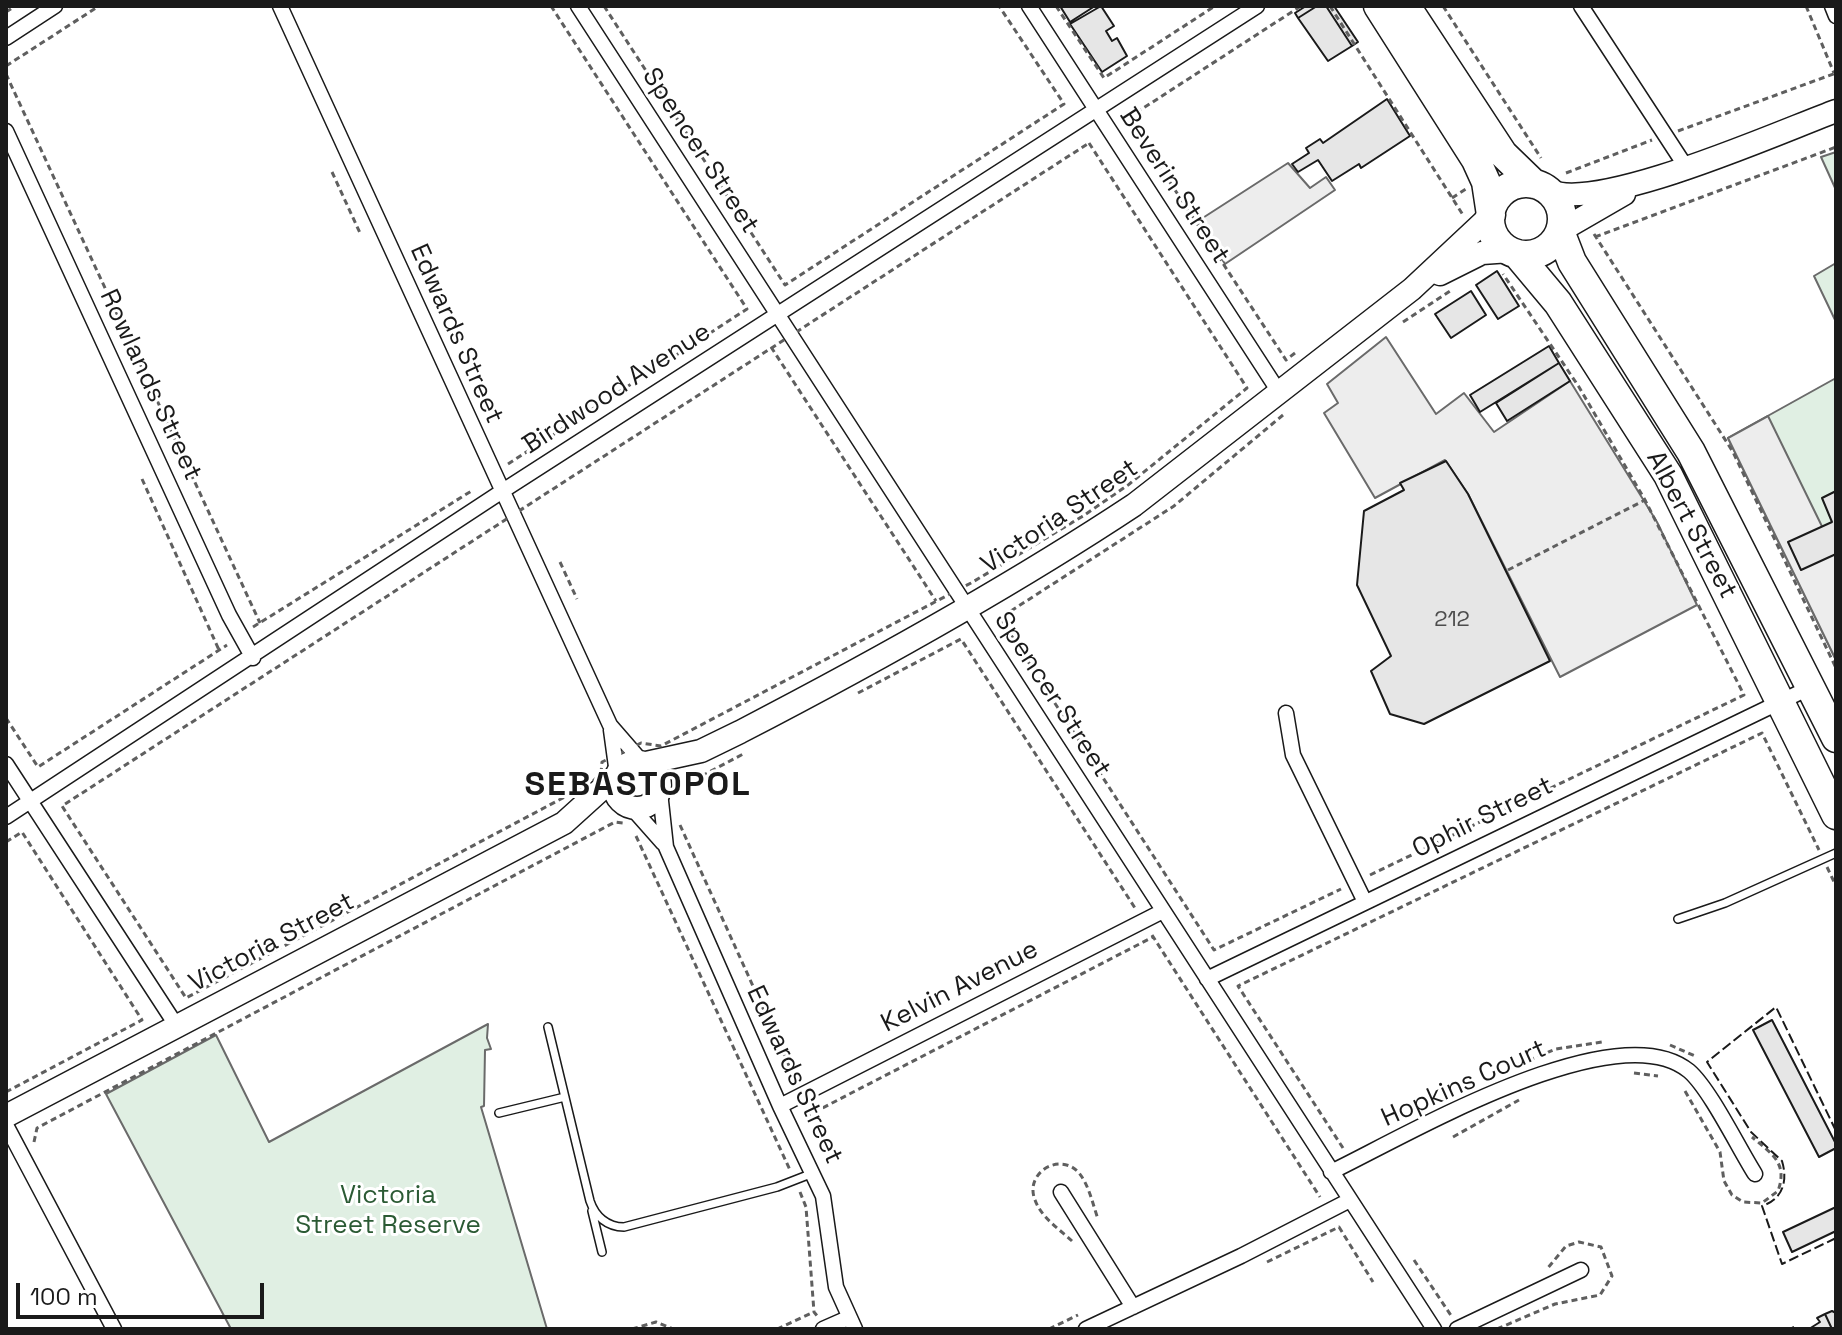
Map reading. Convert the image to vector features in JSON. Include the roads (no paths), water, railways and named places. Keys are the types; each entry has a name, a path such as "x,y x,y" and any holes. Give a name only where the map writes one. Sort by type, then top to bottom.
{"highway":[{"path":"1378,6 1476,160 1486,182 1482,224"},
{"path":"1406,6 1503,154 1551,184 1560,205 1560,231 1546,249 1532,255 1504,252 1493,232 1482,224"},
{"path":"1482,224 1506,190 1519,184 1551,184"},
{"name":"Albert Street","path":"1560,231 1572,262 1691,452 1836,738"},
{"name":"Albert Street","path":"1504,252 1558,303 1668,475 1836,815"}],"street":[{"path":"6,38 55,6"},
{"name":"Edwards Street","path":"280,6 628,763"},
{"name":"Spencer Street","path":"578,6 1434,1329"},
{"name":"Beverin Street","path":"1029,6 1279,392"},
{"name":"Birdwood Avenue","path":"6,817 253,658 501,492 1257,6"},
{"path":"1581,6 1686,167"},
{"path":"1832,6 1836,16"},
{"path":"1551,184 1661,175 1836,111"},
{"name":"Rowlands Street","path":"6,131 240,636 253,658"},
{"path":"1560,231 1590,226 1661,175"},
{"name":"Victoria Street","path":"6,1116 564,823 628,763 710,747 969,610 1134,505 1412,289 1482,224"},
{"name":"Victoria Street","path":"1412,289 1504,252"},
{"name":"Ophir Street","path":"1207,979 1811,687"},
{"path":"1286,713 1293,755 1365,902"},
{"name":"Victoria Street","path":"564,823 630,817 668,792 710,747"},
{"path":"630,817 616,794 628,763 659,775 668,792"},
{"path":"6,764 176,1025"},
{"name":"Edwards Street","path":"668,792 666,847 780,1106 813,1173 829,1214 836,1287 852,1323"},
{"name":"Edwards Street","path":"630,817 666,847"},
{"name":"Kelvin Avenue","path":"780,1106 1163,911"},
{"name":"Hopkins Court","path":"1331,1172 1537,1074 1581,1061 1635,1057 1670,1062 1689,1071 1755,1174"},
{"path":"6,1125 114,1329"},
{"path":"1061,1192 1133,1307"},
{"path":"1086,1329 1350,1200"},
{"path":"1458,1328 1581,1270"},
{"path":"825,1328 852,1323"}],"lane":[{"path":"1678,919 1725,903 1836,853"},
{"path":"548,1027 602,1252"},
{"path":"499,1113 565,1097"},
{"path":"590,1201 599,1217 621,1227 795,1181 813,1173"}],"district":[{"name":"SEBASTOPOL","path":"638,786"}],"park label":[{"name":"Victoria Street Reserve","path":"388,1211"}]}
